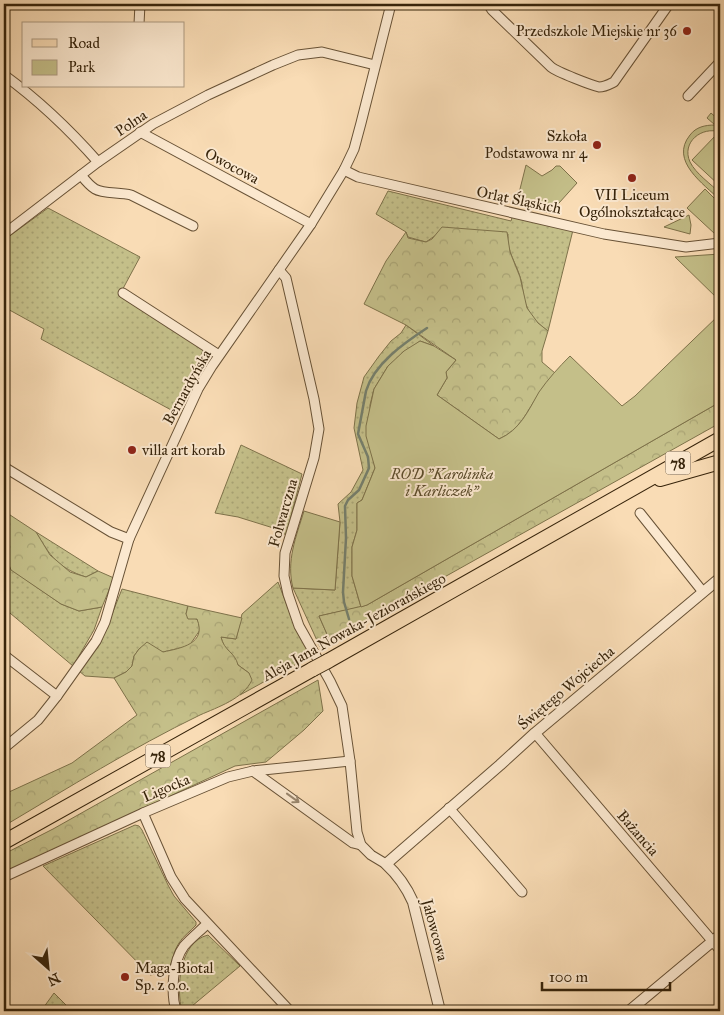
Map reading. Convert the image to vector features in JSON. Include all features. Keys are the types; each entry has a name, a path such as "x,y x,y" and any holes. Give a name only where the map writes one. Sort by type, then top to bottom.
{"main road":[{"name":"Aleja Jana Nowaka-Jeziorańskiego","path":"4,842 720,439"},
{"path":"636,487 720,462"}],"street":[{"path":"139,22 140,4"},
{"name":"Bernardyńska","path":"4,748 38,720 96,642 105,622 129,539 198,388 311,224 344,170 354,149 391,4"},
{"path":"490,4 492,10 558,73 599,87 607,86 614,82 668,4"},
{"name":"Polna","path":"4,234 140,132 165,116 208,94 298,55 322,52 375,65"},
{"path":"688,96 720,62"},
{"path":"4,76 34,97 60,121 98,162"},
{"name":"Owocowa","path":"140,132 311,224"},
{"name":"Orląt Śląskich","path":"344,170 358,177 604,234 674,246 698,247 720,244"},
{"path":"81,175 94,188 100,191 120,192 131,195 193,226"},
{"name":"Folwarczna","path":"279,270 286,278 314,399 319,430 314,458 285,553 284,576 299,626 342,706 360,845"},
{"path":"123,293 219,355"},
{"path":"4,467 111,532 129,539"},
{"path":"640,513 703,592"},
{"name":"Świętego Wojciecha","path":"386,864 535,733 720,578"},
{"path":"4,655 57,696"},
{"name":"Bażancia","path":"535,733 717,938 720,950"},
{"name":"Ligocka","path":"4,877 143,813 228,777 253,771 350,761"},
{"path":"253,771 354,844 360,845 371,855 386,864"},
{"path":"449,808 522,892"},
{"path":"143,813 178,889 185,900 290,1011"},
{"name":"Jałowcowa","path":"386,864 397,874 413,902 440,1011"},
{"path":"176,1011 174,980 180,954 184,946 207,924"},
{"path":"629,1011 717,938"}],"green space":[{"path":"711,113 720,121 720,132 706,131 695,137 688,148 688,155 696,171 720,193 720,200 691,171 686,163 684,154 685,145 692,132 701,127 715,125 707,118"},
{"path":"717,134 720,137 720,186 692,160"},
{"path":"526,165 542,176 556,166 560,166 577,183 550,213 516,205"},
{"path":"705,189 720,204 720,228 715,234 687,208"},
{"path":"388,191 511,221 513,214 574,226 548,331 528,311 522,283 509,246 508,234 436,235 426,242 408,237 406,232 376,214"},
{"path":"48,208 140,257 119,296 204,349 173,411 41,339 44,329 4,307 4,240"},
{"path":"689,215 690,234 664,227"},
{"path":"442,227 507,232 510,252 520,277 527,308 538,323 548,331 542,351 542,362 555,373 543,387 518,425 507,435 499,439 437,395 447,378 446,372 456,360 406,325 364,304 386,261 406,232 408,238 426,242 432,239"},
{"path":"720,254 720,301 675,257"},
{"name":"ROD \"Karolinka i Karliczek\"","path":"720,314 720,402 361,607 352,576 352,547 357,530 357,503 362,500 375,468 366,436 366,426 374,389 388,366 404,351 420,341 434,346 456,360 446,372 447,378 437,395 499,439 513,431 527,413 542,387 570,356 622,406 635,396"},
{"path":"406,325 434,346 420,341 388,366 374,389 370,405 372,454 375,468 362,500 357,503 357,530 352,547 352,576 361,607 319,616 330,641 320,647 293,588 335,590 340,522 338,504 351,492 363,470 354,428 357,403 364,377 391,341 401,333"},
{"path":"720,402 720,423 330,641 319,616 367,605"},
{"path":"241,445 302,474 287,532 281,537 283,531 238,517 215,513"},
{"path":"4,511 36,532 50,555 70,572 86,577 98,571 114,578 102,607 79,611 61,604 11,570 4,552"},
{"path":"304,511 340,522 335,590 293,588 291,559"},
{"path":"36,532 98,571 86,577 68,570 56,560"},
{"path":"4,552 12,570 61,604 79,611 102,607 94,630 73,666 4,608"},
{"path":"278,582 293,621 311,656 240,695 244,691 249,673 238,665 223,645 221,637 236,639 242,614"},
{"path":"122,589 188,606 186,614 198,620 200,630 189,646 163,652 139,649 134,656 132,666 126,672 114,678 85,676 79,671 101,642"},
{"path":"188,606 242,618 236,639 221,637 222,642 235,657 238,665 249,673 252,680 248,687 229,702 150,741 4,826 4,781 9,792 72,763 137,715 114,678 126,672 132,666 134,656 147,642 163,652 177,649 195,639 199,627 197,619 188,619 186,614"},
{"path":"318,680 323,711 266,762 235,766 4,873 4,854 53,829"},
{"path":"135,825 139,826 142,830 174,896 196,922 196,925 179,943 169,968 150,975 43,866"},
{"path":"208,935 240,966 186,1011 182,1011 179,990 185,956 198,939"},
{"path":"54,993 72,1011 41,1011"}],"waterway":[{"path":"349,619 343,592 346,538 345,506 348,500 359,490 369,468 368,457 358,434 366,391 370,381 383,363 400,347 427,328"}],"place":[{"name":"Przedszkole Miejskie nr 36","path":"687,31"},
{"name":"Szkoła Podstawowa nr 4","path":"597,145"},
{"name":"VII Liceum Ogólnokształcące","path":"632,178"},
{"name":"villa art korab","path":"132,450"},
{"name":"Maga-Biotal Sp. z o.o.","path":"125,977"}]}
